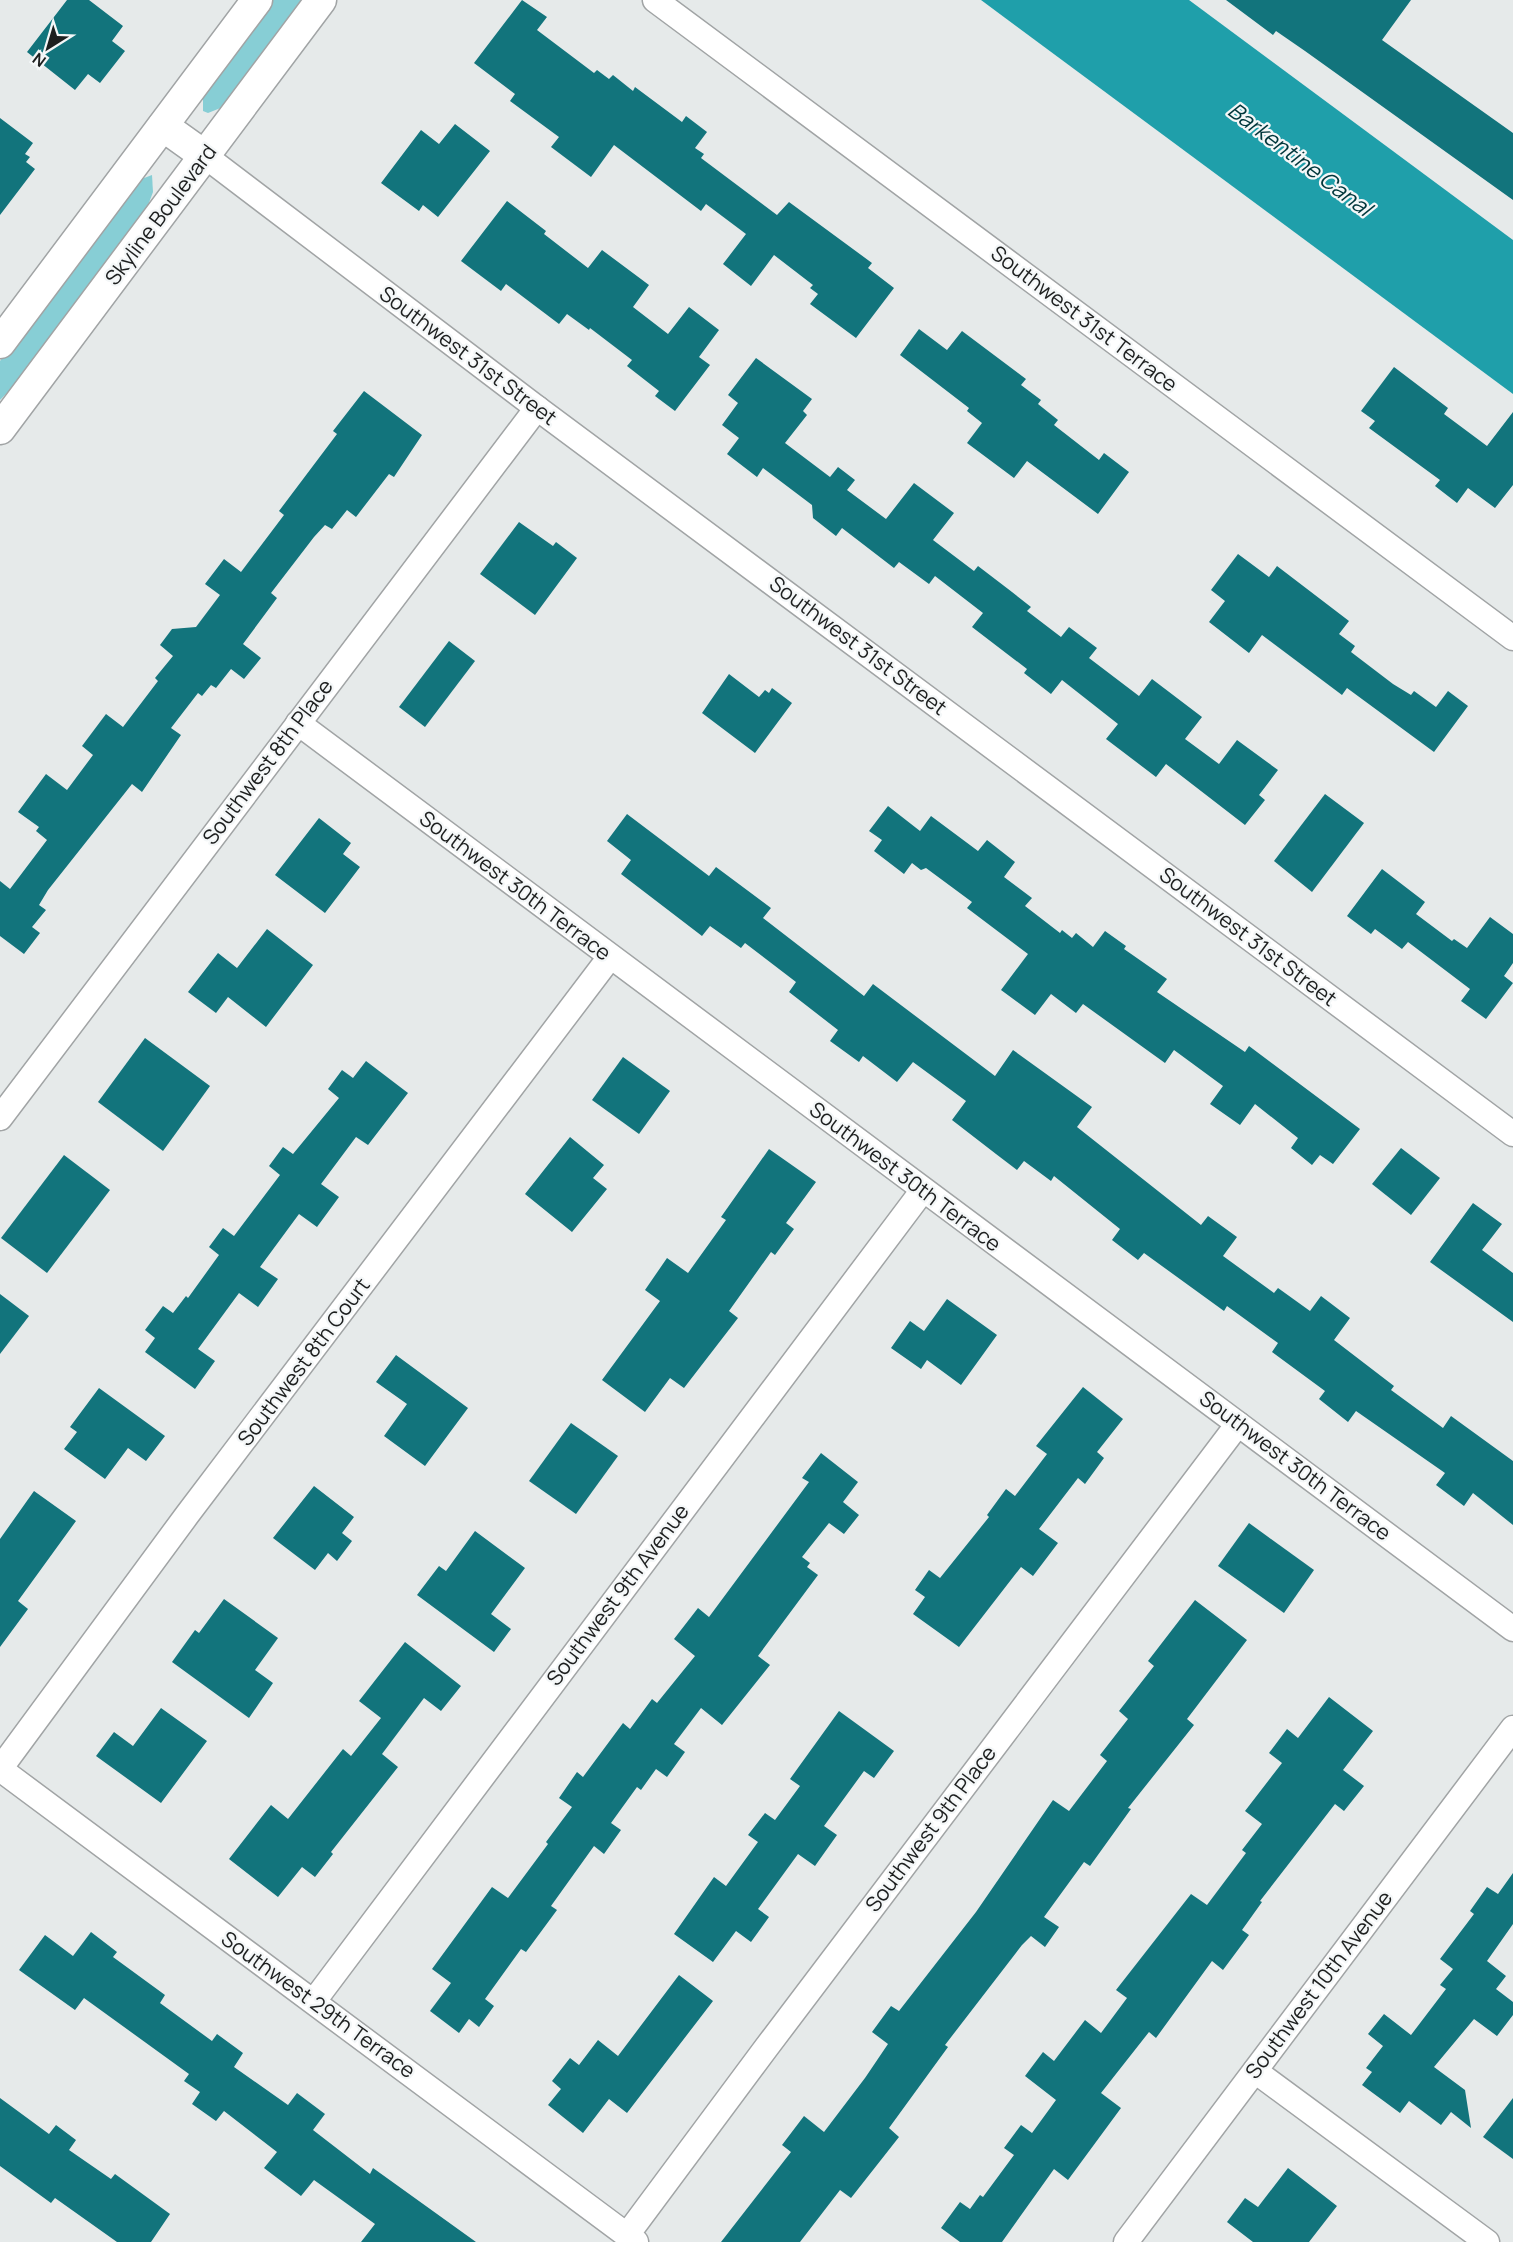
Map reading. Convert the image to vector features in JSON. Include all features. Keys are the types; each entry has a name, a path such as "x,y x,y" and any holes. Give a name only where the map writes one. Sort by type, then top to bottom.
{"street":[{"path":"0,343 257,0"},
{"name":"Skyline Boulevard","path":"0,429 321,0"},
{"name":"Southwest 31st Terrace","path":"655,0 1513,638"},
{"path":"163,126 205,156"},
{"name":"Southwest 31st Street","path":"205,156 537,408 1513,1134"},
{"name":"Southwest 8th Place","path":"0,1118 537,408"},
{"name":"Southwest 30th Terrace","path":"298,723 1513,1629"},
{"name":"Southwest 8th Court","path":"0,1769 187,1515 610,957"},
{"name":"Southwest 9th Avenue","path":"314,2001 923,1190"},
{"name":"Southwest 9th Place","path":"632,2239 773,2038 1238,1424"},
{"name":"Southwest 10th Avenue","path":"1126,2242 1513,1728"},
{"name":"Southwest 29th Terrace","path":"0,1769 632,2239"},
{"path":"1255,2071 1487,2242"}],"shaded area":[{"path":"273,0 304,0 223,107 208,113 203,111 203,98 207,86"},
{"path":"152,175 153,192 147,208 10,390 0,400 0,361 124,195 139,180"}],"water":[{"name":"Barkentine Canal","path":"981,0 1189,0 1513,240 1513,394"}],"building":[{"path":"67,0 89,0 123,26 112,41 125,51 100,83 88,74 75,90 27,52"},
{"path":"522,0 547,17 537,30 594,73 597,70 609,79 613,75 633,91 635,87 682,122 686,116 707,132 695,148 704,154 701,158 777,215 789,202 872,263 868,268 894,288 856,338 810,304 818,294 810,288 813,285 774,255 751,286 723,264 746,234 706,204 701,211 614,145 591,177 551,147 559,137 510,101 515,94 474,63"},
{"path":"1226,0 1411,0 1382,40 1513,133 1513,200 1305,51 1276,31 1273,35"},
{"path":"0,118 33,143 25,154 30,157 26,162 35,169 0,215"},
{"path":"455,124 490,151 438,217 423,205 419,211 381,183 421,130 439,144"},
{"path":"507,201 546,231 544,234 588,268 602,250 649,285 633,307 668,334 689,307 719,330 699,357 710,365 675,411 655,396 659,391 627,366 632,360 590,328 589,330 567,314 559,324 506,284 501,291 461,261"},
{"path":"919,329 947,350 962,331 1026,379 1021,385 1041,400 1038,404 1058,420 1054,425 1099,460 1104,453 1129,472 1098,514 1027,461 1014,478 967,443 982,423 967,411 969,408 900,355"},
{"path":"756,358 812,399 803,411 807,415 785,443 830,477 838,467 855,480 847,490 886,519 914,483 954,513 933,540 974,571 978,566 1031,607 1027,611 1061,637 1069,627 1097,648 1089,658 1139,696 1152,679 1202,717 1185,739 1219,764 1237,740 1278,770 1259,795 1265,800 1245,825 1166,764 1156,777 1106,739 1118,724 1062,680 1051,694 1024,673 1027,669 972,627 983,613 935,576 929,584 899,562 894,568 842,528 836,536 813,518 812,505 763,468 757,477 727,454 739,438 722,425 738,403 728,395"},
{"path":"1394,367 1448,408 1444,414 1487,446 1513,412 1513,485 1495,508 1468,488 1457,503 1435,486 1440,480 1369,428 1375,421 1361,411"},
{"path":"364,391 422,435 394,477 389,474 356,517 347,510 332,529 325,525 271,593 277,598 243,644 261,658 244,679 231,669 216,688 211,685 202,696 198,693 171,728 181,735 142,792 132,784 48,890 39,905 46,910 32,927 40,933 24,954 0,936 0,881 10,889 47,840 36,831 39,827 18,812 46,774 67,790 93,755 82,746 106,714 123,727 158,681 155,678 173,656 160,645 172,629 196,627 220,595 205,584 224,559 241,572 284,515 279,511 337,434 333,431"},
{"path":"519,522 553,546 556,542 577,558 535,615 480,574"},
{"path":"1238,554 1269,577 1277,566 1349,621 1339,634 1355,646 1351,652 1393,684 1411,695 1414,691 1436,707 1448,691 1468,706 1434,752 1347,688 1342,695 1262,635 1249,653 1209,622 1225,601 1211,590"},
{"path":"449,641 475,661 425,727 399,707"},
{"path":"729,674 759,697 765,690 769,693 772,688 792,703 755,753 702,713"},
{"path":"1325,794 1364,823 1312,892 1274,861"},
{"path":"888,806 920,831 931,816 978,851 987,840 1015,862 1004,877 1032,898 1025,906 1060,933 1062,930 1072,938 1076,933 1093,947 1105,931 1126,946 1124,949 1167,979 1157,992 1245,1052 1249,1046 1360,1129 1333,1164 1320,1155 1312,1165 1291,1148 1298,1138 1255,1104 1240,1125 1210,1104 1223,1086 1174,1050 1165,1063 1083,1004 1076,1013 1051,994 1035,1015 1001,990 1028,954 967,908 972,902 926,868 921,870 912,863 904,874 874,851 882,840 869,831"},
{"path":"627,814 709,876 716,867 771,908 763,918 864,996 873,984 995,1076 1013,1050 1092,1107 1077,1127 1201,1225 1208,1216 1237,1237 1223,1256 1274,1293 1278,1288 1310,1311 1321,1296 1350,1318 1334,1340 1394,1386 1391,1390 1443,1428 1451,1416 1513,1461 1513,1525 1473,1493 1464,1506 1436,1485 1445,1473 1356,1411 1348,1422 1319,1399 1325,1391 1272,1352 1278,1343 1227,1306 1224,1311 1144,1253 1138,1260 1112,1240 1120,1229 1054,1176 1051,1181 1024,1161 1017,1170 996,1154 952,1120 966,1101 913,1062 897,1082 863,1056 859,1062 830,1041 838,1030 789,992 796,982 745,943 741,948 710,926 702,936 621,874 631,860 607,841"},
{"path":"319,818 351,843 343,854 360,867 325,913 275,875"},
{"path":"1382,869 1425,902 1416,914 1452,941 1454,939 1467,948 1490,917 1513,934 1513,963 1504,976 1513,983 1486,1019 1461,1001 1470,989 1408,942 1402,949 1375,929 1371,934 1347,916"},
{"path":"267,929 313,965 266,1027 228,997 216,1013 188,992 218,953 237,968"},
{"path":"145,1038 210,1086 163,1151 98,1102"},
{"path":"623,1057 670,1091 639,1134 592,1100"},
{"path":"366,1061 408,1093 368,1145 356,1137 321,1184 339,1197 317,1227 299,1214 260,1267 278,1279 258,1307 239,1293 198,1349 215,1361 195,1389 145,1352 155,1338 145,1330 163,1306 173,1313 186,1296 188,1298 219,1255 209,1247 223,1228 234,1236 280,1175 269,1166 283,1147 293,1154 339,1098 328,1089 342,1070 353,1078"},
{"path":"570,1137 604,1165 593,1178 607,1189 572,1232 525,1194"},
{"path":"1401,1148 1440,1178 1411,1215 1372,1184"},
{"path":"769,1149 816,1182 786,1223 794,1229 775,1255 771,1252 729,1311 738,1318 684,1388 670,1378 645,1412 602,1380 660,1301 645,1290 667,1258 688,1273 726,1220 721,1217"},
{"path":"64,1155 110,1190 47,1273 1,1238"},
{"path":"1473,1203 1502,1224 1482,1250 1513,1273 1513,1322 1430,1262"},
{"path":"0,1294 29,1316 0,1354"},
{"path":"947,1299 997,1335 961,1385 927,1360 921,1369 891,1348 910,1321 924,1331"},
{"path":"396,1355 468,1408 425,1466 384,1436 407,1404 376,1382"},
{"path":"1083,1387 1123,1419 1097,1452 1104,1458 1085,1484 1078,1478 1039,1529 1058,1543 1033,1576 1021,1567 959,1647 913,1614 925,1597 915,1590 929,1570 940,1578 989,1517 987,1515 1006,1489 1015,1496 1047,1454 1036,1446"},
{"path":"99,1388 165,1436 146,1461 128,1448 105,1479 64,1449 77,1432 70,1427"},
{"path":"571,1423 618,1456 576,1514 529,1481"},
{"path":"821,1453 858,1482 843,1502 859,1515 844,1534 829,1523 802,1557 810,1563 807,1567 818,1575 758,1656 770,1665 722,1725 701,1708 674,1744 685,1752 667,1777 656,1769 641,1790 637,1787 611,1823 621,1830 604,1854 594,1846 551,1906 557,1910 526,1952 521,1949 485,1999 494,2006 479,2027 469,2019 459,2033 430,2011 451,1983 432,1969 492,1887 508,1898 548,1844 546,1842 572,1807 559,1798 577,1772 583,1777 623,1723 630,1729 652,1699 657,1703 695,1656 674,1639 698,1608 709,1617 809,1482 802,1478"},
{"path":"314,1486 354,1517 342,1533 352,1541 337,1561 328,1553 315,1570 273,1538"},
{"path":"34,1491 76,1521 18,1601 28,1609 0,1647 0,1539"},
{"path":"1249,1523 1314,1570 1284,1613 1218,1566"},
{"path":"475,1531 525,1568 491,1614 511,1629 494,1652 417,1595 439,1566 446,1571"},
{"path":"224,1599 278,1638 255,1670 273,1683 249,1718 172,1662 195,1630 199,1633"},
{"path":"1195,1600 1247,1640 1187,1719 1194,1725 1128,1808 1131,1809 1090,1866 1084,1862 1044,1917 1059,1927 1045,1947 1031,1936 1022,1945 945,2045 948,2047 889,2128 899,2137 851,2198 840,2190 800,2242 721,2242 791,2152 782,2145 804,2116 824,2132 865,2078 888,2044 872,2032 891,2006 899,2011 976,1912 1053,1800 1069,1811 1107,1761 1100,1755 1128,1719 1119,1711 1154,1666 1148,1661"},
{"path":"405,1642 461,1686 441,1711 424,1698 382,1754 398,1767 331,1852 333,1854 315,1877 302,1867 278,1897 229,1859 271,1805 288,1819 343,1749 351,1756 381,1718 359,1701"},
{"path":"1329,1697 1373,1731 1343,1770 1364,1786 1344,1811 1335,1804 1260,1901 1262,1902 1242,1930 1249,1935 1223,1970 1212,1961 1156,2038 1149,2032 1101,2093 1121,2108 1068,2180 1054,2169 1002,2242 960,2242 941,2228 960,2202 970,2209 980,2195 983,2197 1014,2155 1004,2148 1021,2125 1032,2133 1056,2100 1025,2076 1043,2052 1054,2061 1085,2020 1101,2033 1127,1998 1116,1990 1191,1894 1207,1905 1246,1853 1242,1850 1262,1824 1245,1811 1282,1763 1269,1753 1287,1729 1298,1738"},
{"path":"161,1708 207,1741 161,1803 96,1756 114,1732 133,1746"},
{"path":"839,1711 894,1751 874,1778 864,1771 824,1826 837,1835 815,1866 798,1854 758,1909 769,1917 751,1942 736,1931 713,1962 674,1934 714,1877 726,1886 758,1842 748,1835 765,1813 775,1820 800,1786 790,1779"},
{"path":"1513,1873 1513,1924 1487,1961 1506,1976 1496,1989 1513,2002 1513,2015 1497,2036 1474,2019 1434,2067 1465,2090 1471,2128 1451,2112 1441,2125 1409,2101 1400,2113 1362,2085 1372,2072 1366,2068 1383,2046 1368,2034 1384,2014 1411,2035 1446,1989 1440,1985 1453,1969 1440,1959 1474,1914 1470,1911 1487,1887 1498,1894"},
{"path":"91,1932 117,1952 113,1957 165,1995 160,2003 212,2041 217,2034 243,2053 234,2067 288,2105 297,2093 325,2114 313,2130 370,2174 373,2168 476,2242 361,2242 375,2224 314,2180 301,2196 264,2168 277,2152 224,2111 216,2121 192,2104 200,2092 184,2081 189,2074 84,1998 75,2010 19,1970 45,1935 73,1956"},
{"path":"679,1975 713,2001 627,2113 609,2099 583,2133 548,2105 561,2089 552,2081 570,2058 579,2065 598,2040 618,2056"},
{"path":"0,2098 49,2134 56,2125 76,2140 69,2150 111,2179 115,2174 170,2214 151,2242 117,2242 55,2198 51,2203 0,2166"},
{"path":"1513,2098 1513,2159 1483,2137"},
{"path":"1288,2168 1337,2206 1309,2242 1253,2242 1227,2222 1245,2198 1258,2207"}]}
